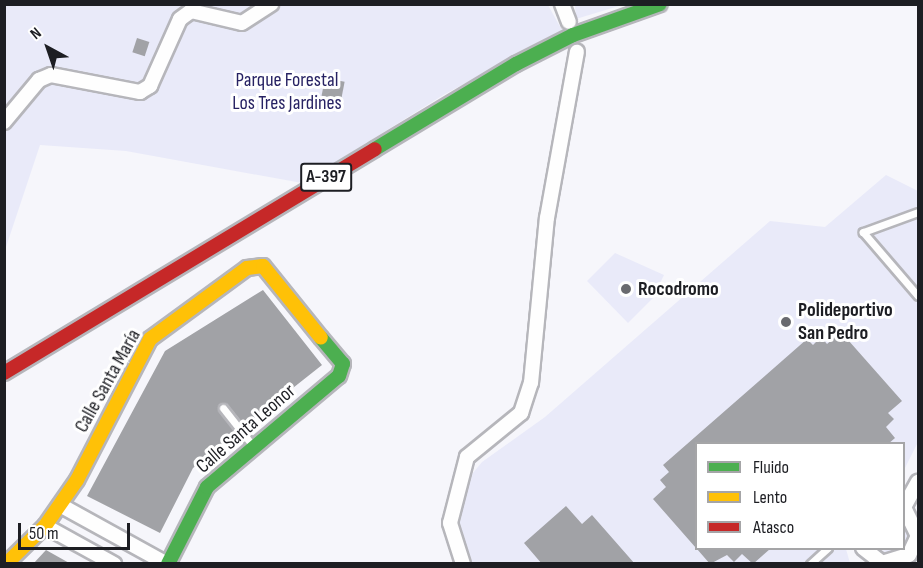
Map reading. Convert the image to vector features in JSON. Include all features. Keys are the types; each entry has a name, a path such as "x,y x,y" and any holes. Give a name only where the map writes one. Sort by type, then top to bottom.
{"street":[{"path":"4,122 39,80 51,75 140,92 150,86 180,19 191,11 242,23 271,4"},
{"path":"562,4 569,22"},
{"name":"A-397","path":"4,373 485,81 573,35 660,4"},
{"path":"463,564 450,523 467,457 521,413 531,383 547,218 577,52"},
{"name":"Calle Santa María","path":"6,564 45,526 60,505 150,339 247,268 263,266 343,364"},
{"name":"Calle Santa Leonor","path":"168,564 207,487 339,376 343,364"},
{"path":"905,505 918,482"},
{"path":"60,505 168,564"},
{"path":"863,554 873,560 890,563 917,548 916,525 905,508"},
{"path":"45,526 114,564"}],"lane":[{"path":"918,212 863,232 918,296"},
{"path":"223,408 254,447"},
{"path":"810,564 827,550"}],"green space":[{"path":"575,4 622,5 576,19"},
{"name":"Parque Forestal Los Tres Jardines","path":"5,5 548,5 563,32 445,94 302,183 126,151 40,145 5,250"},
{"name":"Polideportivo San Pedro","path":"886,175 918,191 918,442 905,468 905,442 695,442 695,550 846,550 850,563 465,564 455,524 468,479 482,462 545,417 770,221 825,227"},
{"name":"Rocodromo","path":"615,253 664,275 653,298 628,323 587,281"},
{"path":"905,521 911,533 905,548"},
{"path":"887,550 902,550 890,555 878,551"}],"building":[{"path":"137,38 149,42 145,56 132,52"},
{"path":"325,78 345,82 341,99 322,96"},
{"path":"263,290 322,365 245,426 227,404 219,404 236,433 193,468 160,533 87,496 165,351"},
{"path":"841,332 902,401 888,413 894,419 886,427 895,438 890,442 695,442 695,547 653,499 666,487 660,480 669,472 663,465 807,339 813,345 821,337 827,344"},
{"path":"566,506 582,524 592,515 635,564 542,564 524,543"},
{"path":"46,550 71,564 33,564"},
{"path":"698,550 769,550 753,564 742,554 734,562 727,555 710,564"}],"traffic: fast":[{"path":"375,149 516,64 573,35 660,4"},
{"path":"168,564 207,487 339,376 343,364 321,338"}],"traffic: slow":[{"path":"6,564 45,526 77,480 150,339 247,268 263,266 321,338"}],"traffic: jam":[{"path":"4,373 375,149"}],"place":[{"name":"Rocodromo","path":"626,289"},
{"name":"Polideportivo San Pedro","path":"786,322"}]}
